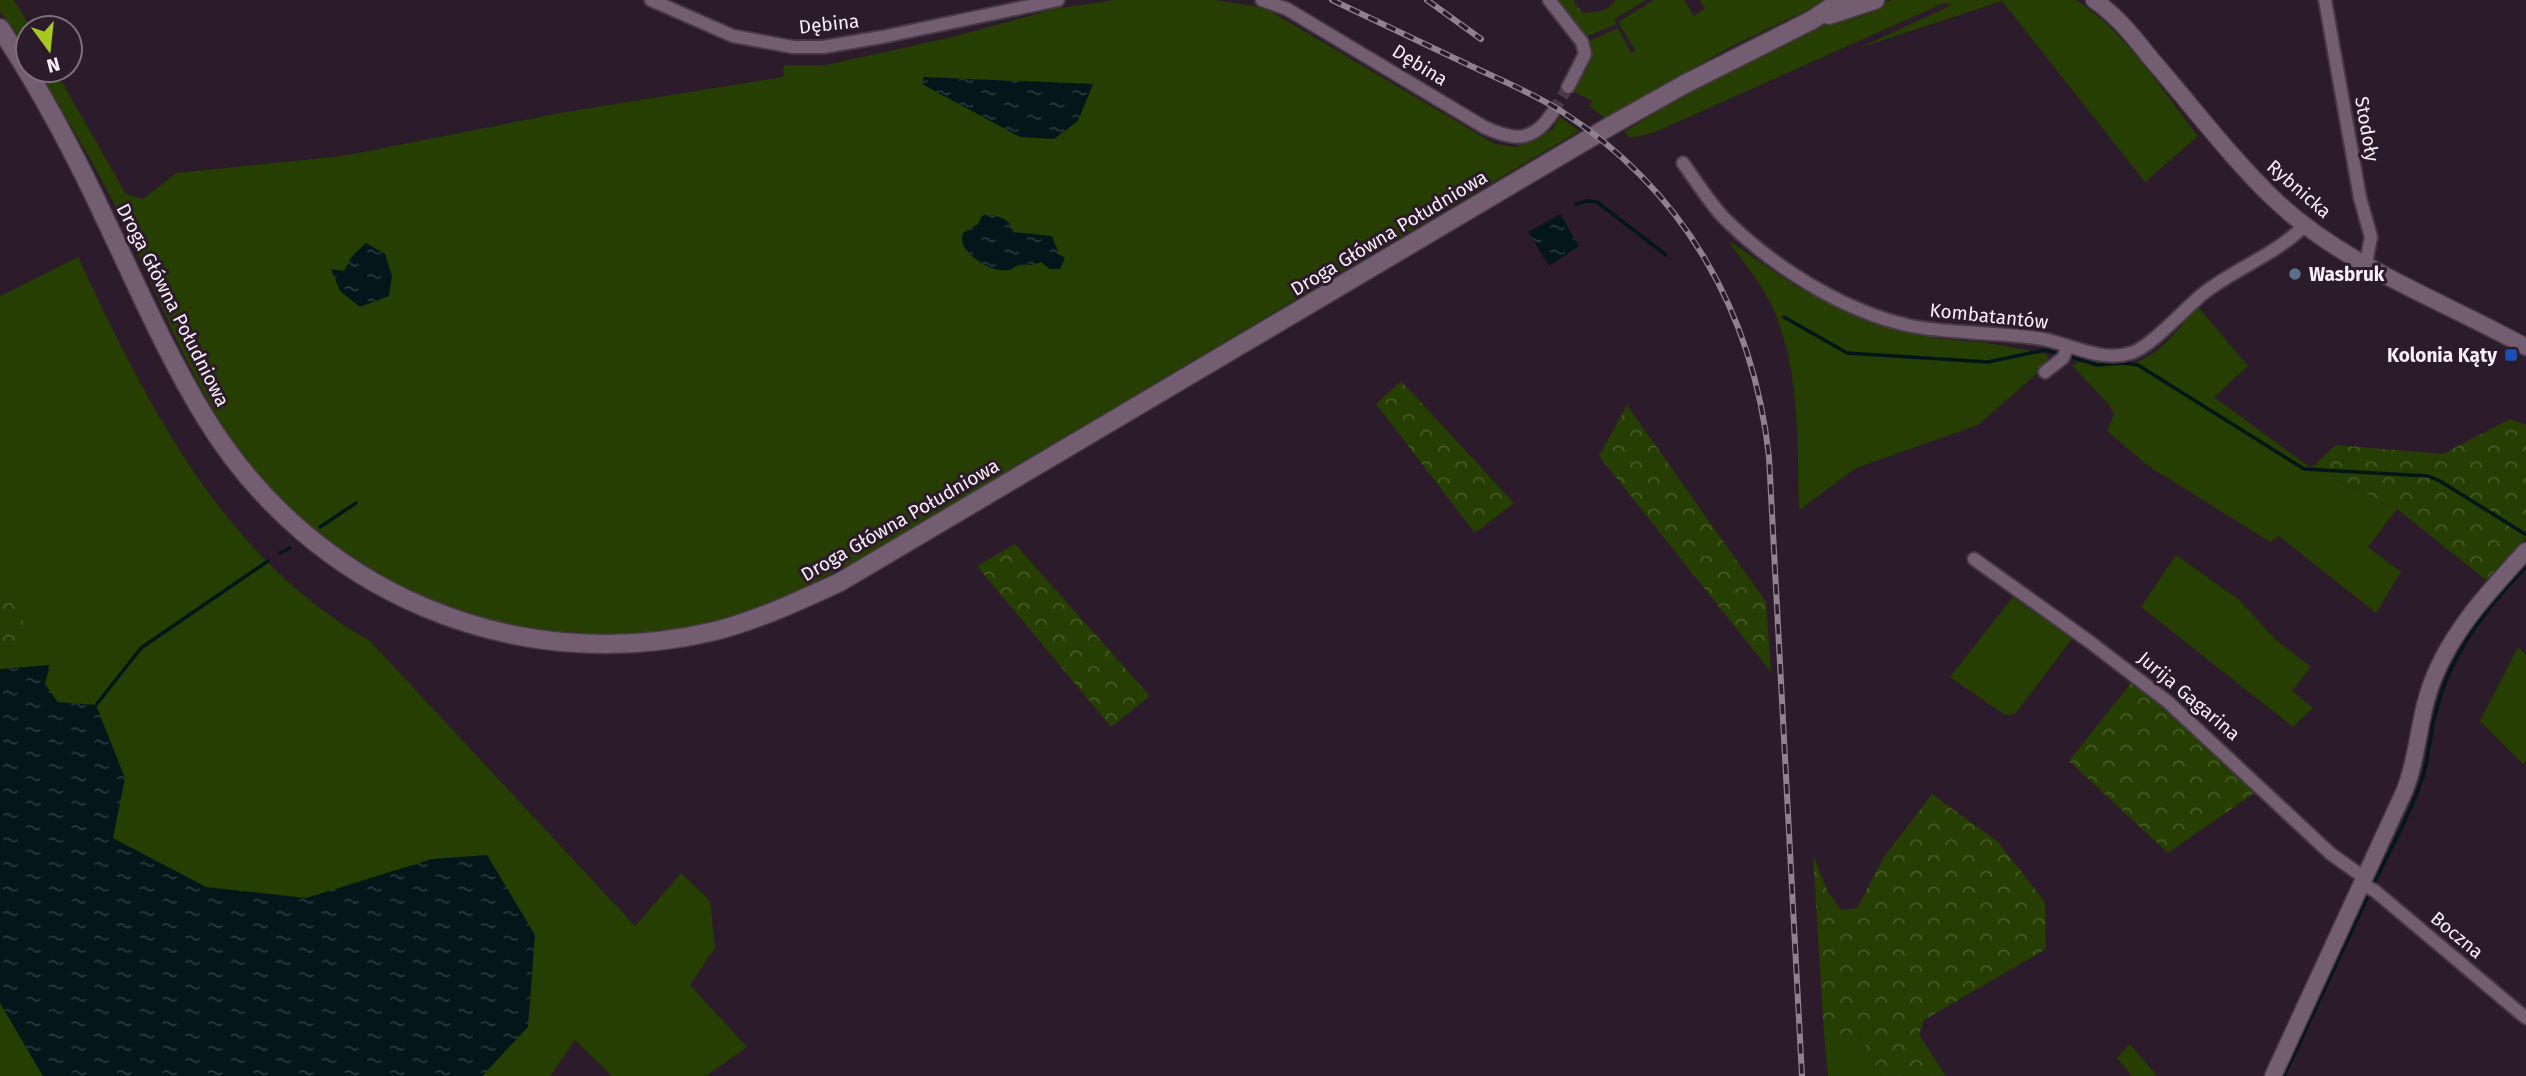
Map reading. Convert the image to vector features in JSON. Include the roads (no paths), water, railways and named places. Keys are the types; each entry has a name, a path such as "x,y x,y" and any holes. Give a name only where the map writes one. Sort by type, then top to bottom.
{"main road":[{"name":"Droga Główna Południowa","path":"0,28 40,92 79,165 178,371 205,418 236,463 267,499 302,533 348,567 395,596 453,619 507,634 562,642 620,644 713,631 754,620 840,582 1621,120 1811,20 1842,0"},
{"name":"Droga Główna Południowa","path":"1811,20 1875,0"}],"street":[{"name":"Dębina","path":"651,0 733,36 793,47 823,47 1058,0"},
{"name":"Dębina","path":"1262,0 1287,9 1483,127 1507,138 1518,138 1537,131 1553,112"},
{"path":"1549,0 1582,42 1585,54 1569,87"},
{"name":"Rybnicka","path":"2094,0 2126,30 2249,173 2305,225 2366,263 2526,347"},
{"name":"Stodoły","path":"2325,0 2360,198 2371,237 2366,263"},
{"name":"Kombatantów","path":"1683,163 1715,207 1735,228 1802,279 1843,302 1872,315 1911,326 2040,338 2066,352 2109,355 2135,352 2207,290 2291,238 2305,225"},
{"path":"2045,372 2066,352"},
{"path":"2273,1076 2410,776 2429,690 2445,656 2465,622 2526,551"},
{"name":"Jurija Gagarina","path":"1974,559 2168,702 2364,881"},
{"name":"Boczna","path":"2364,881 2526,1018"}],"water":[{"path":"924,77 1093,84 1078,121 1054,139 1020,137 922,84"},
{"path":"983,214 1006,220 1013,232 1052,236 1059,254 1065,258 1060,269 1050,269 1041,262 999,270 977,260 966,249 962,237 963,233 978,224"},
{"path":"1560,214 1579,246 1549,266 1528,232"},
{"path":"366,243 385,254 392,276 389,296 360,307 340,291 331,269 344,271 352,256"},
{"path":"50,665 45,684 58,702 96,705 125,778 113,838 206,887 306,898 432,859 487,855 535,935 528,1027 482,1076 43,1076 0,1003 0,669"}],"waterway":[{"path":"1576,204 1597,202 1666,255"},
{"path":"1784,317 1847,353 1988,362 2045,350 2061,354"},
{"path":"2069,356 2097,365 2138,365 2304,469 2428,476 2525,534"},
{"path":"320,527 356,503"},
{"path":"280,553 290,548"},
{"path":"96,705 141,648 268,561"},
{"path":"2375,881 2419,787 2426,766 2435,716 2449,674 2470,635 2496,600 2526,567"},
{"path":"2284,1076 2368,896"}],"tunnel":[{"path":"1553,112 1568,87"}],"railway":[{"path":"1332,0 1539,98 1605,143 1643,178 1677,217 1705,259 1729,305 1747,353 1761,404 1769,457 1802,1076"},
{"path":"1427,0 1481,39"}],"place":[{"name":"Wasbruk","path":"2295,274"},
{"name":"Kolonia Kąty","path":"2511,355"}]}
